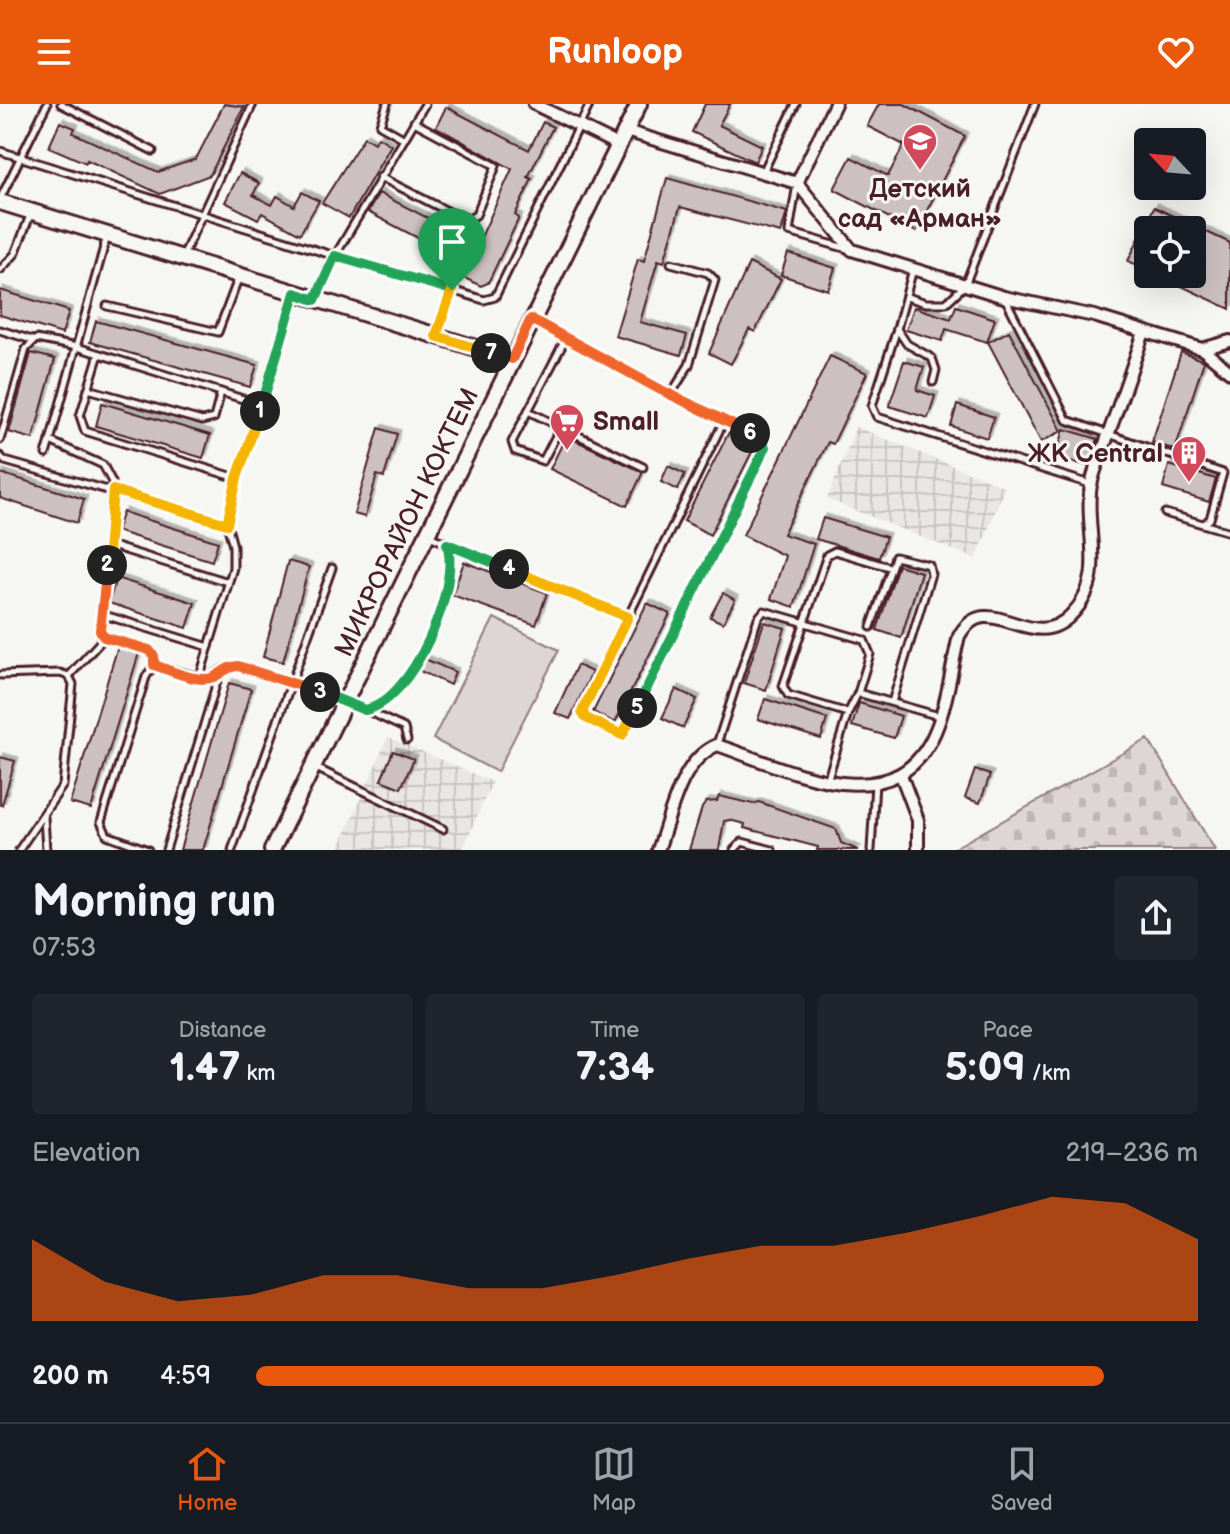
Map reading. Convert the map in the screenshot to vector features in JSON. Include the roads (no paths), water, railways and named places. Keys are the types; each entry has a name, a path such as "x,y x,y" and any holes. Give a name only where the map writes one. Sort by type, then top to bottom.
{"main road":[{"name":"МИКРОРАЙОН КОКТЕМ","path":"272,850 639,104"},
{"path":"0,200 512,359"}],"street":[{"path":"534,104 580,126 797,183 852,250 1004,297 1094,316 1202,349 1230,372"},
{"path":"797,183 835,104"},
{"path":"658,850 691,763 706,750 717,745 827,782 875,782 901,775 925,751 941,717 959,636 974,617 988,615 1032,630 1058,625 1077,609 1089,584 1095,559 1091,484 1144,332"},
{"path":"1202,349 1230,341"},
{"path":"901,775 918,820 918,850"}],"lane":[{"path":"0,200 47,104"},
{"path":"61,104 153,151"},
{"path":"182,258 253,104"},
{"path":"387,104 380,125 403,138"},
{"path":"315,300 335,256 425,104"},
{"path":"0,151 484,300 495,297 590,104"},
{"path":"763,172 796,104"},
{"path":"907,297 926,303 946,303 965,285 1035,104"},
{"path":"380,177 461,218 469,219 476,215 496,166 414,122"},
{"path":"797,183 789,232 852,250"},
{"path":"0,270 17,249 31,212"},
{"path":"46,454 108,235"},
{"path":"661,390 673,391 680,385 715,284 708,273 671,263"},
{"path":"913,268 907,297 872,406 877,417 1091,484"},
{"path":"107,306 218,332 239,276"},
{"path":"436,336 452,290"},
{"path":"199,679 228,582 233,546 227,524 237,478 295,293"},
{"path":"1004,297 1060,412 1067,420 1227,474 1210,519 1204,524"},
{"path":"531,319 661,390 763,440 765,448 625,732 620,735 586,718 582,712 724,421"},
{"path":"897,329 907,344 932,358 936,370 933,382"},
{"path":"0,330 32,340 41,338 77,347 262,405"},
{"path":"560,428 541,462 515,451 512,442 566,338"},
{"path":"0,438 26,349 32,340"},
{"path":"99,354 80,416 82,426 90,434 237,478"},
{"path":"88,389 202,421 214,418 221,392"},
{"path":"528,411 643,467"},
{"path":"50,441 103,465 111,477 113,490 101,614 102,635 92,652 69,676"},
{"path":"0,456 5,461 227,524"},
{"path":"1165,513 1230,532"},
{"path":"425,534 628,617"},
{"path":"365,710 390,699 422,650 448,587 451,563 447,544"},
{"path":"109,545 228,582"},
{"path":"848,713 784,692 804,620 829,553 889,567"},
{"path":"871,627 889,567 895,557 925,562 932,571 892,702"},
{"path":"232,850 332,568"},
{"path":"717,745 759,615 768,610 858,637 868,643 870,654 827,782"},
{"path":"101,614 209,647"},
{"path":"102,635 149,650 154,656 154,665 146,677 101,822 107,835 148,850"},
{"path":"154,665 199,679 238,666 345,701 404,728 407,740"},
{"path":"0,675 60,673 69,676 73,684 65,777 57,798 19,850"},
{"path":"166,850 219,674"},
{"path":"858,693 941,717"},
{"path":"314,766 443,829"},
{"path":"871,850 875,782"},
{"path":"44,816 46,850"},
{"path":"734,850 742,842 772,850"}],"place":[{"name":"Детский сад «Арман»","path":"920,172"},
{"name":"Small","path":"567,452"},
{"name":"ЖК Central","path":"1189,484"}]}
